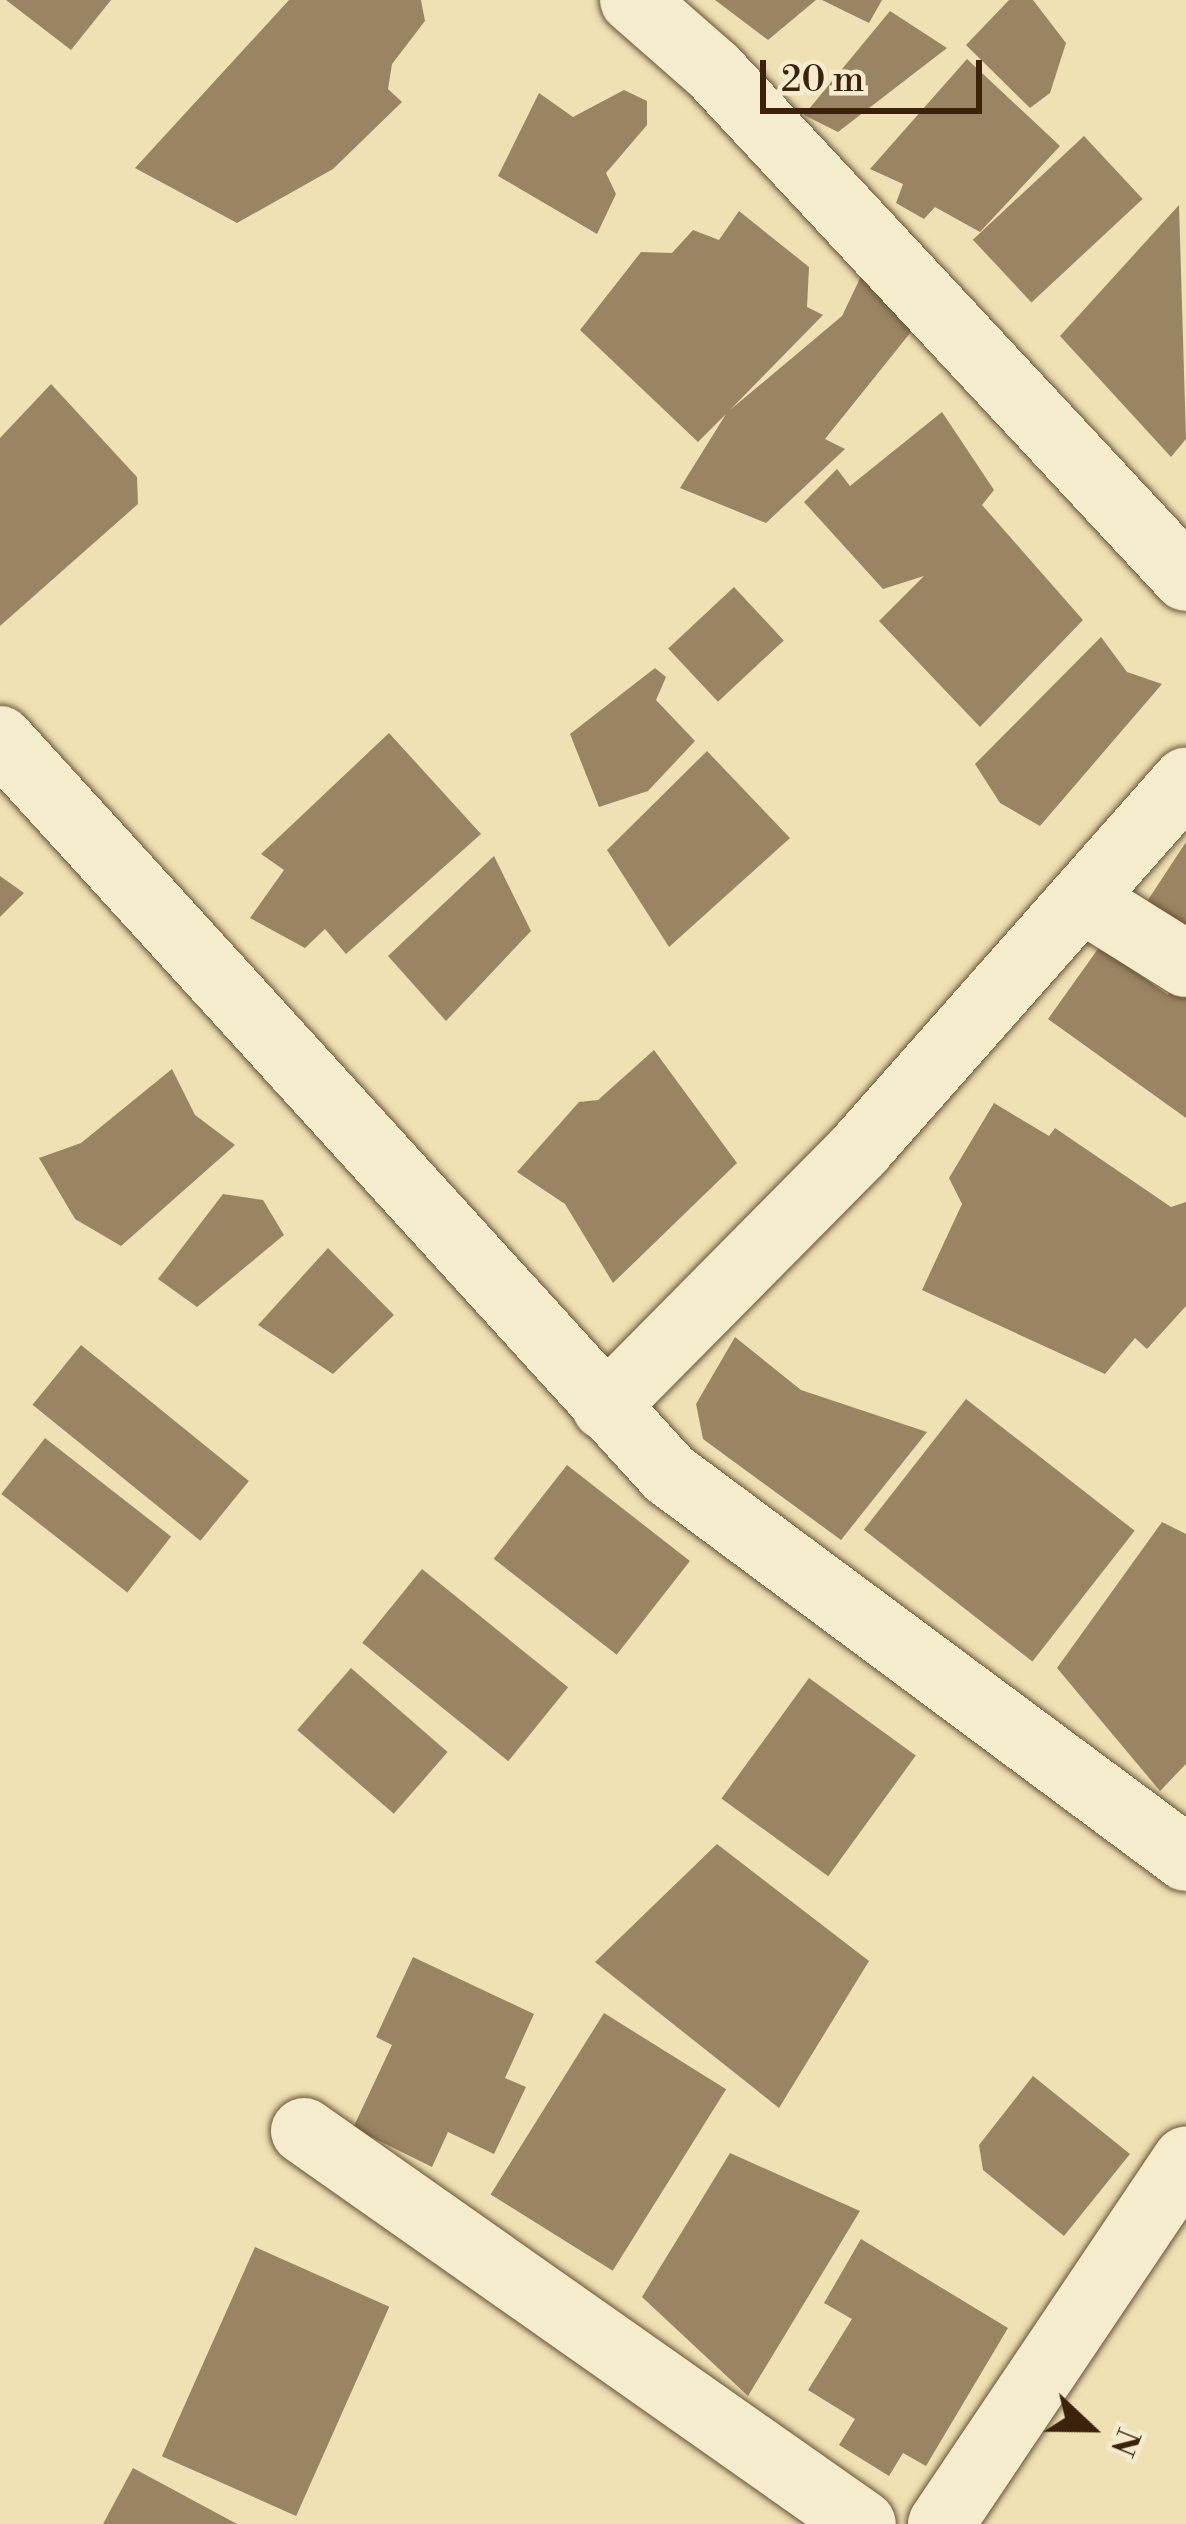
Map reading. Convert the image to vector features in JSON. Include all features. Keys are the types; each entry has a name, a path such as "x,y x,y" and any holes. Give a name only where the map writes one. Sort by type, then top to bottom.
{"street":[{"path":"633,0 713,70 1186,578"},
{"path":"0,739 669,1474 1186,1858"},
{"path":"605,1407 860,1149 1186,781"},
{"path":"1082,898 1186,964"},
{"path":"304,2131 863,2524"},
{"path":"940,2524 1186,2160"}],"building":[{"path":"6,0 111,0 71,50"},
{"path":"289,0 421,0 425,21 392,64 388,89 402,102 333,169 237,223 135,168"},
{"path":"715,0 816,0 768,40"},
{"path":"822,0 882,0 869,23"},
{"path":"1009,0 1033,0 1066,43 1050,93 1030,108 966,45"},
{"path":"890,11 947,48 838,132 804,115"},
{"path":"967,59 1060,146 980,232 935,207 924,219 896,203 903,184 870,169"},
{"path":"624,90 647,101 647,125 606,173 616,194 597,234 498,176 539,93 573,117"},
{"path":"1084,136 1143,199 1031,303 973,240"},
{"path":"1179,205 1186,439 1171,457 1060,336"},
{"path":"739,211 809,267 807,307 823,315 730,410 842,316 865,268 915,327 825,439 845,449 766,523 680,488 726,414 698,442 580,330 641,252 672,253 693,230 719,240"},
{"path":"51,384 137,477 138,504 0,626 0,438"},
{"path":"942,412 994,490 982,505 1083,620 980,727 879,621 924,576 883,589 804,502 837,469 850,486"},
{"path":"734,587 784,640 718,702 668,648"},
{"path":"1101,637 1127,672 1162,684 1040,826 1000,803 975,764"},
{"path":"655,668 666,677 656,700 695,741 648,791 599,807 570,734"},
{"path":"389,733 481,834 346,954 325,929 305,948 250,918 284,870 261,854"},
{"path":"707,751 790,838 669,947 607,850"},
{"path":"1186,842 1186,930 1146,903"},
{"path":"494,856 531,931 446,1021 388,956"},
{"path":"0,876 24,893 0,917"},
{"path":"1100,946 1168,995 1175,979 1186,987 1186,1118 1048,1019"},
{"path":"654,1050 737,1163 613,1283 565,1204 517,1172 579,1102 598,1100"},
{"path":"172,1069 195,1115 235,1145 121,1246 75,1219 39,1158 81,1143"},
{"path":"994,1103 1049,1136 1055,1128 1171,1207 1186,1202 1186,1306 1147,1349 1135,1338 1105,1374 922,1290 962,1204 949,1178"},
{"path":"223,1194 263,1200 284,1235 197,1307 158,1279"},
{"path":"328,1248 394,1315 333,1374 258,1325"},
{"path":"735,1337 801,1390 927,1432 841,1540 703,1439 696,1404"},
{"path":"81,1345 249,1481 200,1541 33,1405"},
{"path":"966,1399 1135,1531 1032,1662 864,1530"},
{"path":"45,1438 171,1537 127,1592 1,1494"},
{"path":"567,1465 690,1561 617,1655 494,1559"},
{"path":"1162,1522 1186,1534 1186,1764 1160,1791 1057,1668"},
{"path":"422,1569 568,1687 508,1761 362,1643"},
{"path":"351,1668 448,1752 394,1814 297,1730"},
{"path":"809,1678 916,1756 828,1876 721,1799"},
{"path":"717,1844 869,1961 779,2108 595,1962"},
{"path":"413,1957 534,2014 505,2078 526,2087 494,2154 448,2132 432,2167 353,2128 392,2045 376,2037"},
{"path":"604,2013 726,2089 613,2271 491,2194"},
{"path":"1033,2076 1130,2154 1064,2236 983,2170 979,2145"},
{"path":"730,2153 860,2211 748,2396 642,2297"},
{"path":"861,2239 1008,2328 926,2466 903,2453 889,2476 839,2445 855,2419 808,2390 852,2319 824,2303"},
{"path":"255,2247 389,2307 296,2516 162,2456"},
{"path":"133,2468 237,2524 103,2524"}]}
